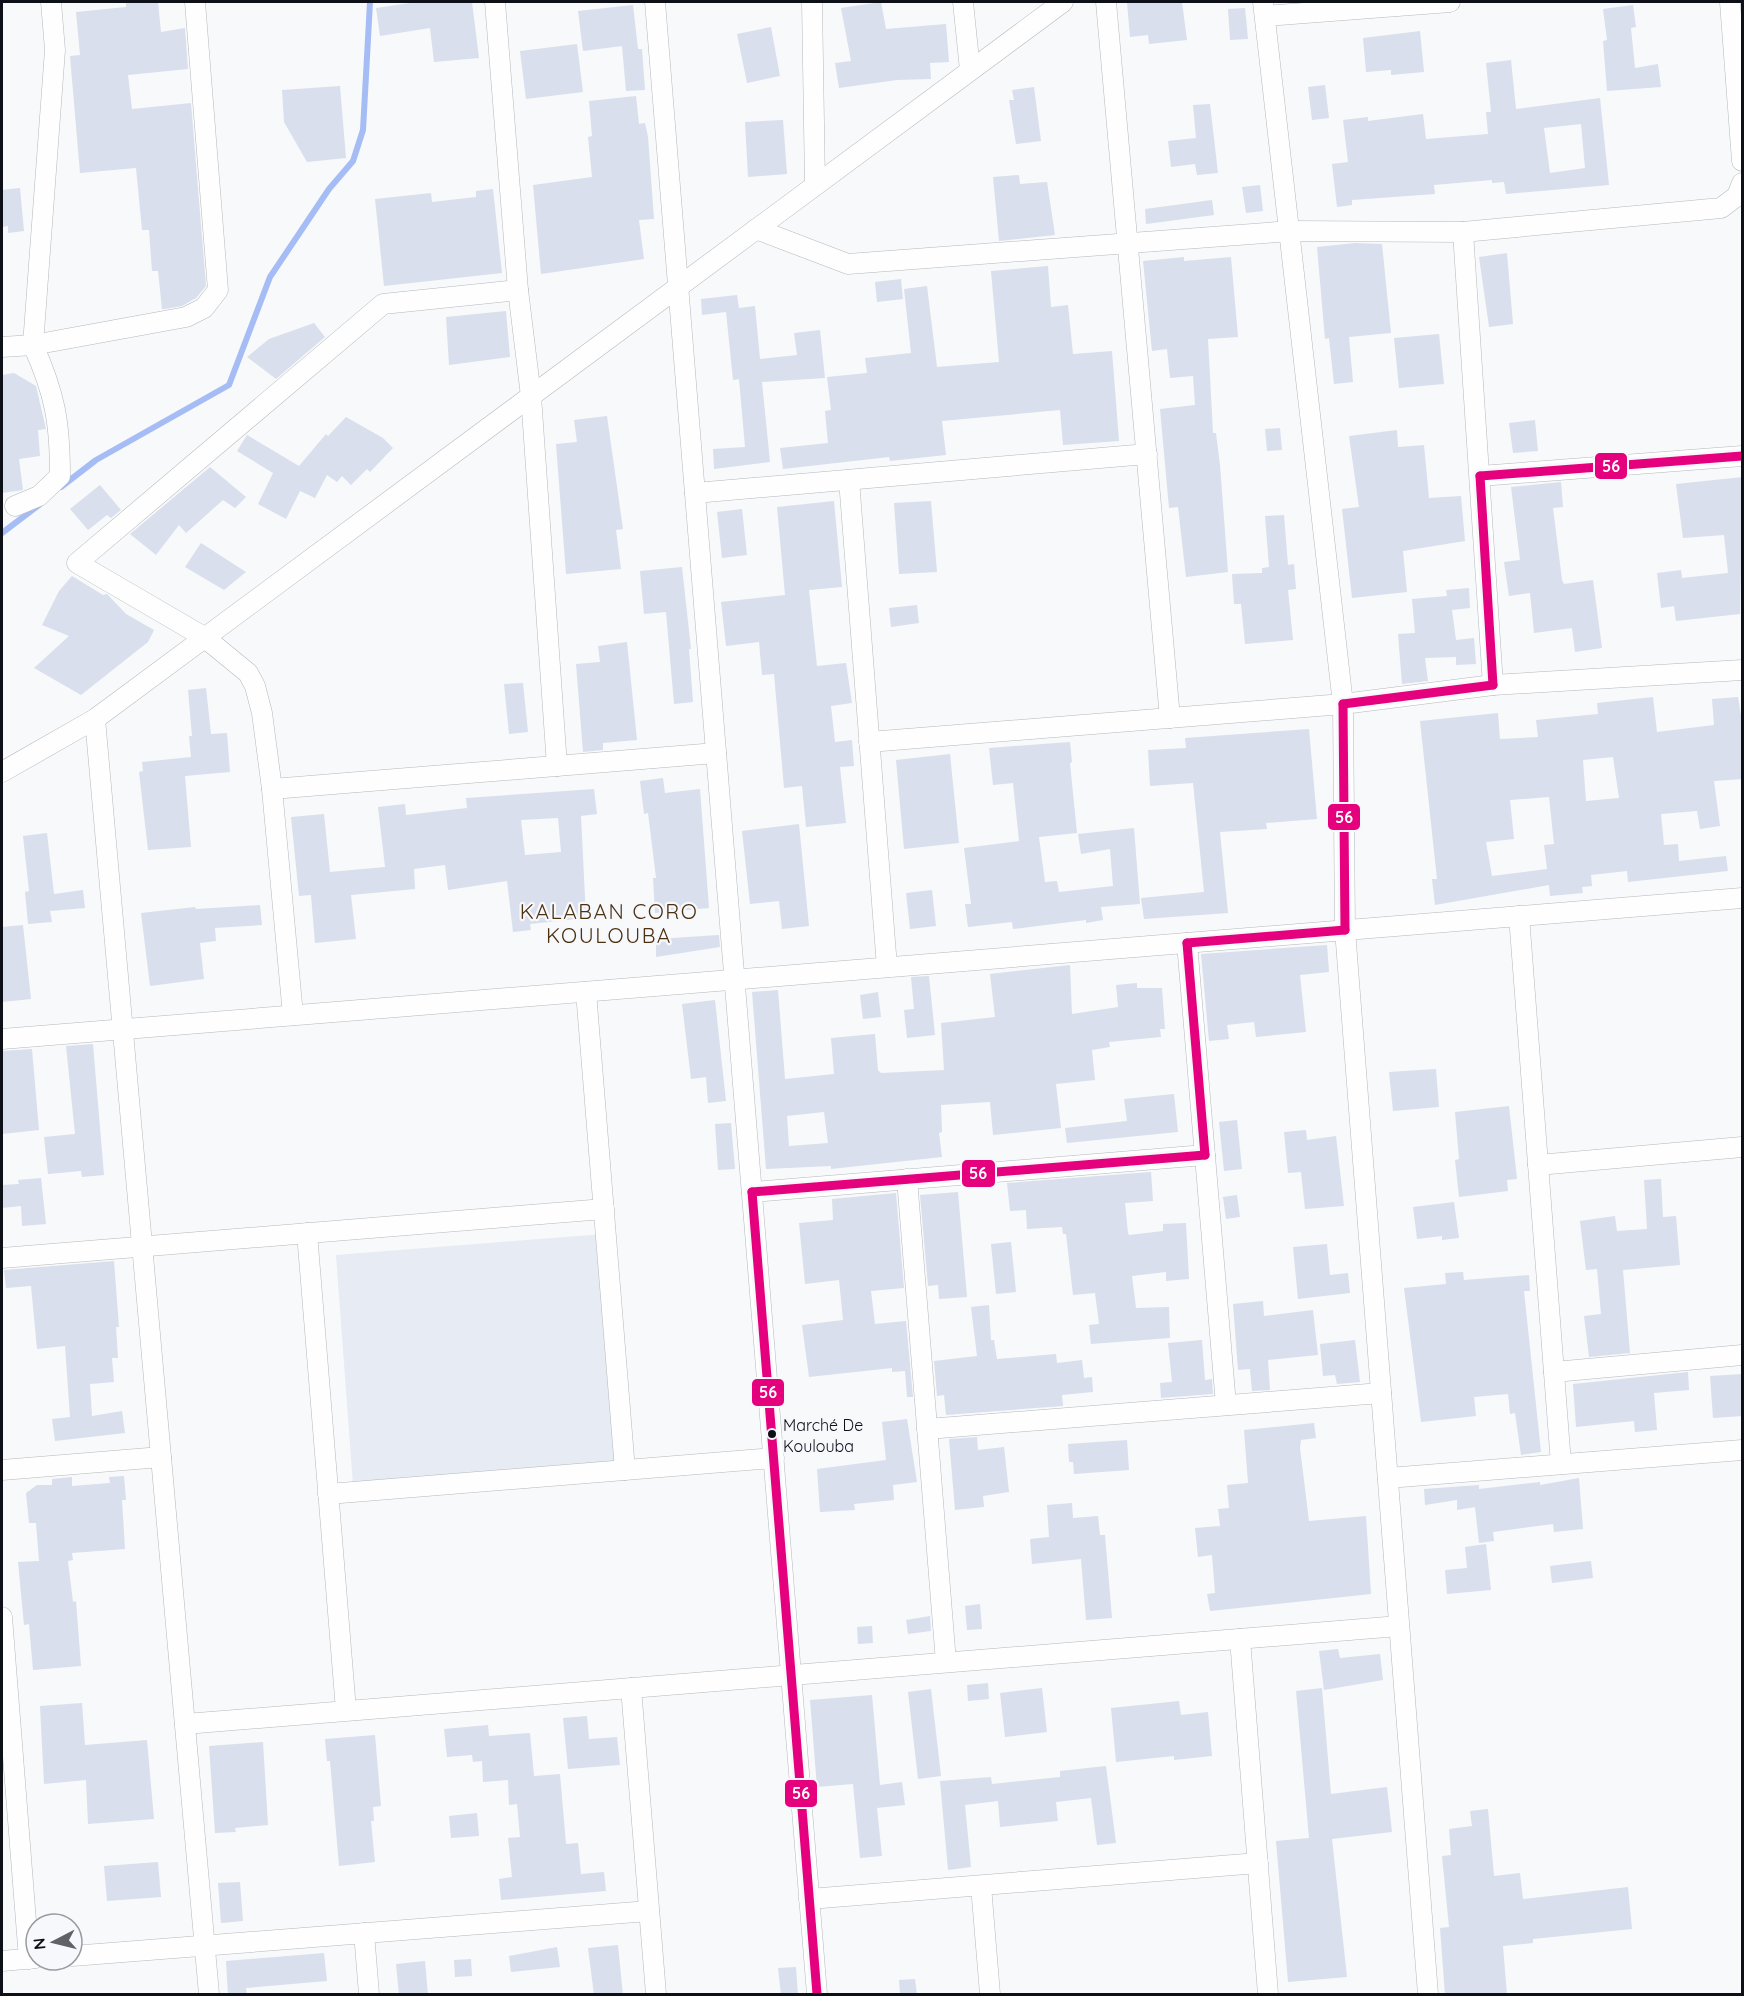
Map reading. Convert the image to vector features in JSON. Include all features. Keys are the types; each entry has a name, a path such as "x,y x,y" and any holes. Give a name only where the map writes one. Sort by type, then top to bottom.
{"street":[{"path":"15,506 39,496 60,476 60,429 49,379 33,345 55,50 51,2"},
{"path":"2,347 33,345 186,318 204,308 218,290 195,2"},
{"path":"495,2 518,290 531,396 557,766"},
{"path":"655,2 680,285 817,1995"},
{"path":"812,2 815,185"},
{"path":"963,2 970,70"},
{"path":"2,772 94,718 1063,2"},
{"path":"1106,2 1170,718"},
{"path":"1428,1995 1345,930 1343,704 1264,9 1442,2"},
{"path":"1730,2 1743,161"},
{"path":"756,229 848,264 1291,231 1463,232 1721,208 1737,196 1743,183"},
{"path":"1463,232 1493,686"},
{"path":"293,1015 272,789 262,713 249,673 204,637 77,563 383,304 518,290"},
{"path":"695,494 1147,454"},
{"path":"1480,476 1743,456"},
{"path":"849,480 887,967"},
{"path":"869,742 1343,704 1493,686 1743,670"},
{"path":"94,718 209,1995"},
{"path":"272,789 716,753"},
{"path":"2,1039 1743,898"},
{"path":"1519,916 1561,1464"},
{"path":"1187,943 1226,1405"},
{"path":"586,992 625,1470"},
{"path":"1538,1165 1743,1147"},
{"path":"752,1192 1205,1155"},
{"path":"907,1179 946,1662"},
{"path":"2,1258 604,1209"},
{"path":"307,1233 346,1710"},
{"path":"1554,1372 1743,1355"},
{"path":"927,1429 1381,1393"},
{"path":"1388,1478 1743,1450"},
{"path":"2,1470 161,1457"},
{"path":"328,1494 774,1458"},
{"path":"2,1617 7,1740 27,1912"},
{"path":"185,1724 1399,1626"},
{"path":"1240,1639 1268,1995"},
{"path":"631,1688 656,1995"},
{"path":"809,1899 1258,1863"},
{"path":"981,1886 990,1995"},
{"path":"84,1955 649,1911"},
{"path":"364,1933 369,1995"},
{"path":"2,1961 24,1960"}],"shaded area":[{"path":"604,1234 617,1464 353,1485 336,1255"}],"building":[{"path":"126,2 158,2 161,32 185,28 188,69 128,75 132,109 191,103 206,286 196,298 182,306 165,309 162,309 158,271 152,271 149,230 142,230 136,168 80,173 70,56 80,55 76,12 126,7"},
{"path":"417,2 472,2 479,58 434,62 430,28 380,36 376,8"},
{"path":"881,2 886,29 946,24 949,62 930,63 931,79 897,80 839,88 835,63 851,61 841,8"},
{"path":"1127,2 1182,2 1187,40 1149,44 1148,35 1130,37"},
{"path":"633,5 638,49 642,49 645,90 626,91 622,46 583,51 578,11"},
{"path":"1633,5 1636,27 1631,28 1635,68 1658,64 1661,87 1607,91 1603,41 1607,40 1603,9"},
{"path":"1245,8 1248,39 1230,40 1228,9"},
{"path":"771,27 780,76 747,83 737,34"},
{"path":"1420,31 1424,72 1391,75 1391,70 1366,72 1363,38"},
{"path":"577,44 583,92 526,99 520,51"},
{"path":"1511,60 1516,109 1600,98 1609,185 1506,194 1504,182 1492,183 1492,180 1434,185 1435,194 1352,200 1352,205 1337,207 1332,164 1348,162 1343,120 1368,117 1368,121 1423,114 1426,139 1488,134 1486,112 1491,112 1486,63","holes":["1581,124 1585,168 1550,173 1544,128"]},
{"path":"1325,85 1329,118 1312,120 1308,87"},
{"path":"340,86 346,158 307,162 284,122 282,90"},
{"path":"1034,87 1041,141 1016,144 1009,100 1014,100 1012,90"},
{"path":"636,96 639,124 645,123 648,137 654,219 639,220 644,259 541,274 533,185 592,177 588,137 592,136 589,101"},
{"path":"1210,104 1218,173 1197,175 1195,164 1171,167 1168,141 1196,138 1193,105"},
{"path":"783,120 787,174 748,177 745,122"},
{"path":"1019,175 1020,184 1047,182 1055,235 999,241 993,177"},
{"path":"1260,185 1263,211 1246,213 1242,187"},
{"path":"20,188 24,231 8,233 8,226 2,227 2,190"},
{"path":"493,189 502,273 384,286 375,199 431,193 432,202 476,197 476,191"},
{"path":"1212,200 1214,215 1146,224 1145,209"},
{"path":"1355,243 1382,244 1391,333 1349,337 1353,382 1334,384 1329,338 1325,339 1317,247"},
{"path":"1507,253 1513,324 1489,327 1479,257"},
{"path":"1184,257 1184,261 1231,257 1238,337 1208,339 1213,433 1216,433 1220,465 1228,572 1186,577 1178,507 1169,508 1160,409 1195,405 1193,376 1170,378 1167,349 1152,351 1143,261"},
{"path":"1048,266 1051,307 1068,305 1073,354 1112,351 1119,441 1063,445 1060,410 942,421 946,455 890,461 889,457 783,469 780,448 828,443 825,411 831,410 827,377 867,373 865,358 911,353 904,289 927,286 937,367 999,362 991,271"},
{"path":"901,279 903,299 877,302 875,282"},
{"path":"737,295 739,308 755,306 760,359 797,355 794,333 820,330 825,378 762,382 770,462 714,469 713,449 745,447 739,379 733,380 726,312 702,315 701,299"},
{"path":"506,311 510,357 449,365 446,317"},
{"path":"314,323 325,337 276,379 247,357 269,339"},
{"path":"1439,334 1444,384 1399,388 1394,338"},
{"path":"14,373 36,386 46,429 38,430 40,456 19,459 23,490 2,493 2,375"},
{"path":"607,416 623,529 616,530 621,569 566,574 556,444 577,442 574,420"},
{"path":"346,417 383,438 393,448 370,472 367,469 351,485 342,476 337,482 327,475 315,498 300,491 286,519 258,504 273,473 237,451 247,435 299,466 326,434 328,436"},
{"path":"1535,420 1538,451 1513,453 1509,423"},
{"path":"1280,428 1282,450 1267,451 1265,429"},
{"path":"1397,430 1398,447 1424,445 1429,498 1461,496 1465,541 1403,551 1407,592 1352,598 1342,509 1359,507 1349,436"},
{"path":"210,467 246,497 235,508 223,500 186,533 179,525 156,555 130,534"},
{"path":"1743,477 1740,614 1676,621 1674,606 1661,608 1657,573 1681,570 1682,578 1728,573 1724,535 1683,538 1676,484"},
{"path":"1561,482 1563,507 1553,508 1562,580 1564,584 1593,580 1602,648 1575,652 1572,628 1534,633 1530,593 1509,596 1504,562 1520,560 1511,487"},
{"path":"100,485 121,510 111,518 107,515 88,530 70,509"},
{"path":"834,501 842,587 809,590 817,666 846,663 852,703 831,706 835,742 852,740 854,766 840,767 846,823 806,827 802,786 784,788 774,674 762,675 759,642 726,646 721,602 785,595 777,507"},
{"path":"931,501 937,572 899,574 894,503"},
{"path":"742,509 747,555 722,558 717,512"},
{"path":"1284,515 1288,565 1294,564 1296,589 1288,590 1293,640 1245,644 1241,604 1234,604 1232,574 1262,573 1262,568 1269,567 1265,516"},
{"path":"201,543 246,572 224,590 185,567"},
{"path":"682,567 691,649 689,649 693,702 674,704 666,612 644,614 640,571"},
{"path":"72,576 103,595 107,594 126,614 154,630 148,642 81,695 34,668 69,636 42,625 59,591"},
{"path":"1469,588 1470,608 1452,610 1456,640 1474,638 1476,664 1456,665 1456,657 1425,658 1428,681 1402,684 1398,634 1415,633 1412,599 1447,596 1446,590"},
{"path":"917,605 919,623 891,627 889,608"},
{"path":"627,642 637,740 603,743 603,750 583,752 576,664 600,662 598,646"},
{"path":"523,683 528,732 509,734 504,684"},
{"path":"206,688 211,734 227,733 230,772 185,776 191,847 148,850 139,772 143,771 142,762 191,757 189,736 192,736 188,690"},
{"path":"1653,697 1657,732 1714,725 1712,699 1738,697 1743,728 1743,779 1714,781 1720,826 1700,829 1697,811 1661,814 1664,845 1678,844 1679,861 1726,856 1728,871 1628,882 1627,871 1591,875 1592,886 1582,887 1583,893 1550,896 1549,885 1435,905 1432,879 1437,879 1420,721 1498,713 1500,739 1538,737 1536,720 1598,714 1597,703","holes":["1613,757 1619,798 1586,801 1583,760","1549,797 1554,844 1544,845 1547,869 1492,876 1486,842 1514,839 1510,800"]},
{"path":"1309,729 1317,819 1266,823 1267,829 1220,832 1228,913 1144,919 1141,898 1204,892 1193,783 1150,786 1148,750 1186,748 1185,738"},
{"path":"1070,742 1077,833 1039,837 1045,882 1057,881 1059,892 1113,886 1110,849 1081,854 1078,834 1134,828 1140,904 1101,907 1103,920 1086,923 1086,920 1013,929 1012,922 968,927 965,904 971,904 964,848 1019,841 1013,783 993,785 989,748"},
{"path":"950,754 959,843 904,849 896,760"},
{"path":"663,778 665,793 700,789 709,908 655,913 653,878 656,878 648,813 644,814 640,781"},
{"path":"594,789 597,814 581,816 586,918 530,924 531,930 513,932 507,881 448,890 445,865 414,869 415,889 351,895 356,939 315,943 311,895 299,896 291,817 324,814 330,872 385,867 378,807 405,804 406,815 467,808 466,798","holes":["558,818 561,852 525,855 521,820"]},
{"path":"799,824 809,926 782,929 779,901 750,904 742,831"},
{"path":"47,833 54,894 83,890 85,908 50,911 52,922 28,924 25,892 29,891 23,836"},
{"path":"932,890 936,926 910,929 906,893"},
{"path":"260,905 262,925 215,928 216,941 200,943 204,979 150,986 141,913 195,907 196,909"},
{"path":"23,925 31,999 2,1002 2,927"},
{"path":"719,935 720,947 656,957 656,939"},
{"path":"1327,945 1329,972 1300,975 1306,1032 1256,1037 1254,1022 1227,1025 1229,1039 1209,1041 1201,954"},
{"path":"1070,965 1072,1014 1118,1007 1116,985 1137,983 1137,988 1162,988 1165,1029 1160,1029 1161,1037 1109,1042 1110,1047 1092,1050 1095,1080 1056,1084 1061,1128 993,1135 990,1102 941,1105 942,1132 939,1133 942,1157 831,1169 831,1166 766,1169 752,992 778,990 785,1079 834,1074 831,1038 875,1034 878,1070 881,1073 944,1070 941,1023 995,1017 990,974","holes":["824,1112 828,1143 789,1146 787,1116"]},
{"path":"929,976 935,1035 907,1038 904,1010 914,1009 911,977"},
{"path":"878,992 881,1017 863,1019 860,995"},
{"path":"715,1000 726,1101 708,1103 706,1077 691,1079 682,1004"},
{"path":"93,1044 104,1175 82,1177 81,1171 48,1174 44,1137 75,1134 66,1046"},
{"path":"32,1049 39,1130 2,1134 2,1051"},
{"path":"1436,1069 1439,1107 1393,1111 1389,1072"},
{"path":"1174,1094 1178,1132 1067,1143 1065,1128 1127,1121 1124,1099"},
{"path":"1509,1106 1517,1179 1507,1180 1508,1191 1459,1197 1455,1160 1459,1159 1455,1112"},
{"path":"1237,1120 1242,1169 1224,1171 1219,1122"},
{"path":"731,1123 735,1169 718,1170 715,1124"},
{"path":"1306,1130 1307,1140 1336,1136 1344,1206 1305,1209 1301,1172 1288,1173 1284,1132"},
{"path":"1151,1172 1153,1201 1125,1203 1128,1233 1129,1235 1163,1231 1163,1224 1186,1223 1189,1279 1166,1281 1166,1272 1132,1276 1136,1308 1169,1307 1170,1338 1091,1344 1089,1325 1099,1324 1095,1293 1073,1295 1066,1234 1063,1234 1062,1227 1027,1229 1026,1210 1010,1211 1007,1183"},
{"path":"41,1178 46,1224 22,1226 21,1206 2,1208 2,1185 19,1184 18,1180"},
{"path":"1661,1179 1663,1217 1676,1216 1680,1265 1623,1270 1630,1353 1589,1357 1584,1316 1601,1314 1597,1269 1586,1270 1580,1221 1615,1216 1617,1231 1647,1229 1644,1180"},
{"path":"958,1192 967,1297 939,1299 938,1285 928,1286 920,1195"},
{"path":"896,1193 904,1288 871,1291 875,1324 906,1321 913,1397 907,1397 905,1371 892,1372 892,1368 809,1377 802,1325 843,1320 839,1280 805,1284 799,1223 833,1220 832,1199"},
{"path":"1237,1195 1240,1217 1226,1219 1223,1197"},
{"path":"1454,1202 1459,1238 1442,1240 1442,1236 1417,1239 1413,1207"},
{"path":"1011,1242 1016,1292 996,1294 991,1244"},
{"path":"1327,1244 1330,1275 1348,1273 1350,1293 1298,1299 1293,1247"},
{"path":"114,1261 119,1327 116,1327 118,1358 112,1358 114,1382 90,1384 92,1416 122,1411 125,1433 55,1441 52,1419 70,1417 65,1346 37,1349 31,1286 6,1288 4,1270"},
{"path":"1463,1272 1464,1280 1529,1275 1530,1291 1524,1291 1541,1452 1521,1455 1515,1413 1510,1414 1508,1394 1474,1397 1476,1416 1421,1422 1404,1288 1446,1284 1445,1273"},
{"path":"1263,1301 1264,1316 1313,1310 1318,1355 1268,1360 1270,1390 1252,1391 1250,1369 1238,1370 1233,1304"},
{"path":"989,1305 991,1340 994,1340 997,1359 1056,1354 1057,1363 1082,1360 1084,1378 1092,1377 1093,1392 1062,1395 1063,1406 946,1415 944,1395 937,1396 934,1361 977,1356 971,1307"},
{"path":"1202,1340 1205,1380 1212,1379 1213,1394 1161,1398 1160,1383 1172,1382 1168,1343"},
{"path":"1355,1340 1360,1382 1337,1384 1335,1375 1323,1376 1320,1344"},
{"path":"1688,1372 1689,1390 1654,1393 1657,1430 1635,1432 1634,1421 1576,1427 1573,1384"},
{"path":"1743,1374 1743,1416 1713,1418 1710,1376"},
{"path":"907,1419 917,1482 893,1485 894,1500 854,1504 855,1510 820,1512 817,1469 886,1460 882,1422"},
{"path":"1314,1423 1316,1438 1301,1440 1300,1448 1309,1521 1366,1516 1371,1594 1210,1611 1207,1594 1215,1593 1212,1555 1198,1557 1195,1528 1220,1526 1218,1509 1229,1508 1227,1485 1248,1483 1244,1430"},
{"path":"977,1437 978,1450 1004,1447 1009,1492 983,1496 984,1507 955,1510 949,1439"},
{"path":"1127,1440 1129,1470 1074,1474 1073,1462 1069,1462 1068,1444"},
{"path":"124,1476 126,1500 122,1500 125,1549 72,1553 73,1560 68,1561 73,1602 76,1601 81,1666 33,1670 29,1624 24,1625 18,1562 39,1561 36,1523 29,1523 26,1493 37,1485 52,1485 52,1479 72,1477 72,1486 110,1483 109,1477"},
{"path":"1579,1478 1583,1529 1554,1532 1553,1524 1493,1532 1494,1541 1479,1543 1475,1507 1457,1510 1457,1500 1425,1505 1424,1489 1479,1485 1479,1489 1540,1482 1540,1485"},
{"path":"1072,1503 1073,1518 1098,1516 1100,1535 1105,1535 1112,1618 1086,1620 1081,1559 1032,1564 1030,1539 1049,1537 1047,1505"},
{"path":"1486,1544 1491,1590 1447,1594 1445,1570 1467,1568 1465,1547"},
{"path":"1591,1561 1593,1578 1552,1583 1550,1566"},
{"path":"980,1604 982,1629 967,1630 965,1606"},
{"path":"930,1616 931,1631 908,1634 906,1620"},
{"path":"872,1626 873,1643 858,1644 857,1627"},
{"path":"1338,1649 1340,1658 1380,1654 1383,1680 1324,1690 1319,1651"},
{"path":"988,1683 989,1699 968,1701 967,1685"},
{"path":"1042,1688 1047,1732 1005,1737 1000,1693"},
{"path":"1322,1688 1331,1794 1387,1787 1392,1832 1332,1839 1347,1977 1288,1982 1276,1841 1309,1838 1296,1691"},
{"path":"931,1689 941,1776 918,1779 908,1692"},
{"path":"872,1695 880,1785 902,1782 905,1805 877,1808 882,1856 860,1858 853,1784 817,1787 810,1700"},
{"path":"1179,1701 1181,1715 1208,1712 1212,1756 1174,1760 1174,1756 1116,1762 1111,1708"},
{"path":"82,1703 85,1745 147,1740 154,1819 88,1824 86,1780 44,1784 40,1706"},
{"path":"587,1716 589,1739 617,1737 620,1765 568,1769 563,1718"},
{"path":"488,1725 489,1736 530,1733 534,1776 560,1774 566,1844 578,1843 581,1874 604,1872 606,1891 501,1900 499,1879 512,1877 508,1838 520,1837 517,1804 509,1805 508,1780 483,1782 482,1761 473,1762 472,1755 447,1757 444,1729"},
{"path":"375,1735 381,1806 373,1807 374,1821 371,1821 375,1862 339,1866 330,1761 327,1761 325,1739"},
{"path":"263,1742 268,1825 235,1828 236,1832 215,1833 209,1746"},
{"path":"1106,1766 1116,1843 1097,1845 1091,1798 1056,1802 1058,1821 1000,1827 998,1801 965,1805 971,1867 948,1870 940,1781 991,1777 992,1784 1060,1777 1060,1771"},
{"path":"1488,1809 1494,1876 1520,1873 1523,1899 1628,1887 1632,1929 1533,1939 1533,1943 1503,1946 1507,1995 1445,1995 1440,1928 1449,1927 1442,1856 1451,1855 1449,1829 1472,1826 1470,1811"},
{"path":"477,1813 479,1836 451,1838 449,1816"},
{"path":"158,1862 161,1897 107,1901 104,1866"},
{"path":"240,1882 243,1921 221,1923 218,1883"},
{"path":"618,1945 623,1995 594,1995 588,1948"},
{"path":"557,1947 560,1967 511,1972 509,1956"},
{"path":"324,1953 327,1981 246,1988 247,1995 228,1995 226,1961"},
{"path":"471,1959 472,1976 455,1977 454,1960"},
{"path":"425,1961 428,1995 399,1995 396,1964"},
{"path":"796,1967 798,1995 781,1995 778,1968"},
{"path":"915,1979 917,1995 900,1995 899,1980"}],"waterway":[{"path":"61,487 96,460 229,385 270,277 329,189 353,161 363,130 370,2"},
{"path":"2,533 39,505"}],"transit line":[{"name":"56","path":"1480,476 1742,456"},
{"name":"56","path":"1480,476 1493,685"},
{"name":"56","path":"1343,704 1493,685"},
{"name":"56","path":"1343,704 1345,930"},
{"name":"56","path":"1187,943 1345,930"},
{"name":"56","path":"1187,943 1205,1155"},
{"name":"56","path":"752,1192 1205,1155"},
{"name":"56","path":"752,1192 817,1994"}],"place":[{"name":"Marché De Koulouba","path":"772,1434"}],"district":[{"name":"KALABAN CORO KOULOUBA","path":"609,923"}]}
